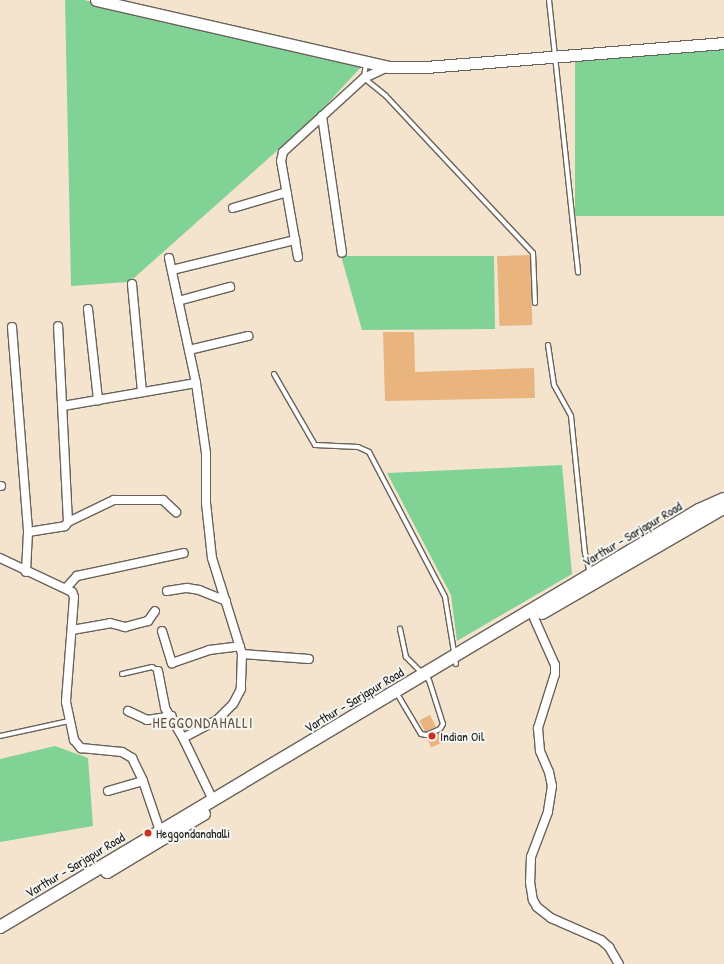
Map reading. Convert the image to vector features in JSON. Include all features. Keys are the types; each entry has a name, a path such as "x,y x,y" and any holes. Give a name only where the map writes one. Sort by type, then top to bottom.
{"main road":[{"name":"Varthur - Sarjapur Road","path":"456,660 534,618 699,510 724,499"},
{"name":"Varthur - Sarjapur Road","path":"0,927 160,831 591,580 724,508"},
{"name":"Varthur - Sarjapur Road","path":"0,934 167,838 399,697 425,678"}],"street":[{"path":"96,0 366,60 388,67 426,67 724,43"},
{"path":"298,258 281,161 283,152 364,78 388,67"},
{"path":"322,116 342,253"},
{"path":"233,208 287,192"},
{"path":"172,270 295,240"},
{"path":"169,258 196,383 206,453 206,504 212,558 241,650 241,689 232,704 217,720 183,738"},
{"path":"132,284 142,392"},
{"path":"178,301 230,288"},
{"path":"88,309 98,400"},
{"path":"58,326 68,522"},
{"path":"12,328 28,532 26,572"},
{"path":"189,350 248,336"},
{"path":"63,406 196,383"},
{"path":"28,532 65,526 68,522 114,500 164,500 176,512"},
{"path":"67,588 77,576 184,553"},
{"path":"0,558 26,572 67,588 74,597 66,683 69,721 77,745 81,748 122,752 132,758 143,781 160,831"},
{"path":"167,591 187,588 199,590 226,601"},
{"path":"72,630 110,623 125,626 148,621 155,611"},
{"path":"534,618 555,665 555,674 538,728 540,751 550,772 552,786 548,812 531,857 530,882 533,900 537,907 551,918 601,940 609,947 619,964"},
{"path":"162,631 172,663 209,650 241,650 309,659"},
{"path":"158,671 165,708 172,716 213,800"},
{"path":"128,711 148,720 172,716"},
{"path":"108,791 143,781"}],"lane":[{"path":"548,0 578,272"},
{"path":"366,60 364,78 386,96 533,253 535,304"},
{"path":"548,345 554,385 571,416 585,553 591,580"},
{"path":"274,374 315,445 358,447 369,452 445,597 456,660"},
{"path":"399,697 421,734 435,732 443,724 425,678 406,657 400,628"},
{"path":"122,674 152,667 158,671"},
{"path":"0,736 69,721"}],"green space":[{"path":"65,0 84,0 362,66 315,117 134,278 127,282 71,286"},
{"path":"575,50 724,50 724,216 575,216"},
{"path":"341,256 494,256 495,329 362,330"},
{"path":"562,465 572,574 457,641 451,595 387,473"},
{"path":"55,746 88,758 93,826 0,842 0,759"}],"building":[{"path":"530,255 532,325 499,326 497,256"},
{"path":"383,332 414,332 415,372 534,368 535,398 385,401"},
{"path":"430,715 436,727 425,732 419,720"},
{"path":"439,733 443,742 431,747 427,738"}],"place":[{"name":"Indian Oil","path":"432,736"},
{"name":"Heggondanahalli","path":"148,833"}],"district":[{"name":"HEGGONDAHALLI","path":"203,723"}]}
